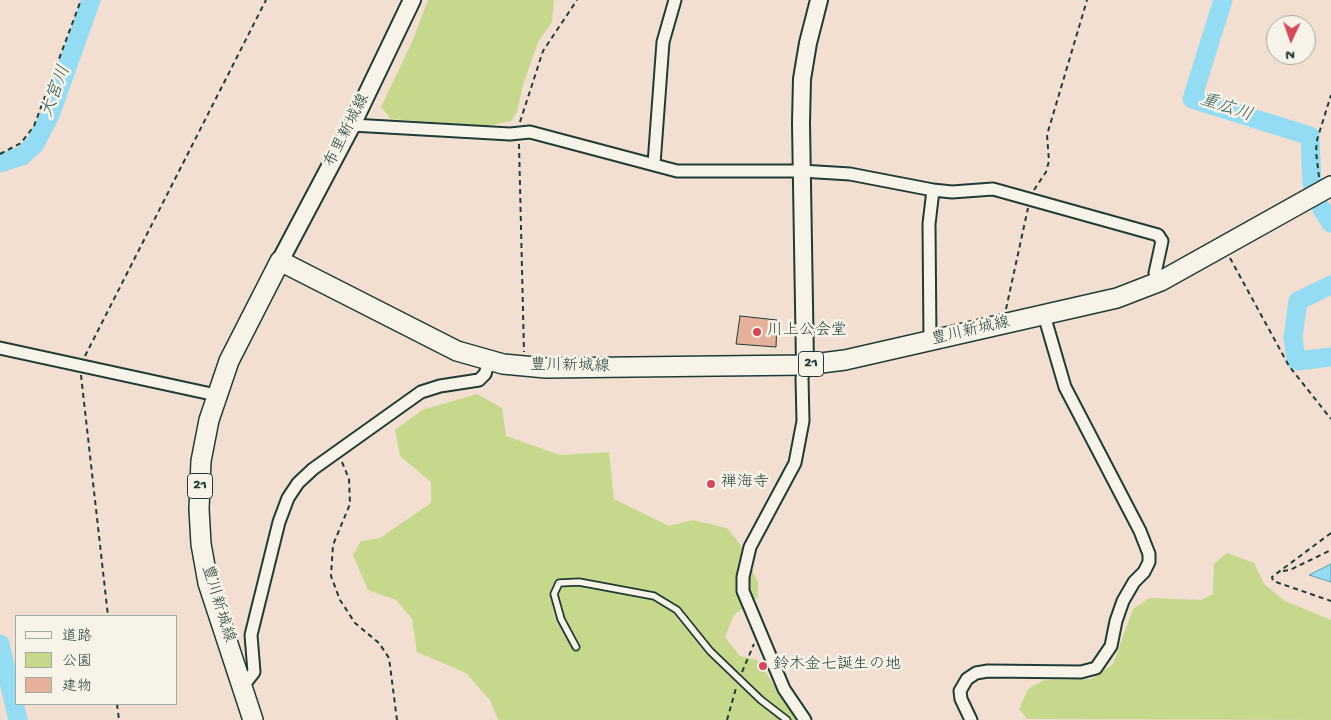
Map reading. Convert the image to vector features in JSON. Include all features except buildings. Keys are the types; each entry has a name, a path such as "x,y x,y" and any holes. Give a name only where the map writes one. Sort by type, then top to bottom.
{"main road":[{"name":"豊川新城線","path":"253,720 208,583 201,544 199,509 201,461 216,395 230,361 280,261 418,333 457,351 523,367 607,368 805,365 845,360 930,342 1117,298 1161,281 1327,189"}],"street":[{"name":"布里新城線","path":"280,261 352,124 412,0"},
{"path":"654,164 662,42 675,0"},
{"path":"805,720 784,689 743,591 743,577 750,547 795,463 803,421 802,378 805,365 801,170 802,80 808,43 819,0"},
{"path":"352,124 510,134 530,132 677,171 801,170 850,174 952,192 992,189 1158,234 1162,242 1155,273 1161,281"},
{"path":"930,342 929,224 933,190"},
{"path":"971,720 961,699 960,691 967,679 976,673 988,671 1081,672 1096,668 1111,646 1116,620 1123,601 1149,562 1149,554 1140,531 1065,387 1044,315"},
{"path":"0,348 216,395"},
{"path":"243,686 254,672 251,635 279,522 288,498 298,483 313,469 421,392 440,386 479,380 485,374 489,360"}],"lane":[{"path":"576,648 560,619 554,594 560,583 579,582 654,596 677,610 710,651 761,700 787,720"}],"path":[{"path":"0,154 21,142 34,126 81,0"},
{"path":"108,615 80,381 82,365 85,354 266,0"},
{"path":"523,367 519,124 542,51 577,0"},
{"path":"1002,324 1027,221 1029,198 1046,172 1049,161 1047,135 1087,0"},
{"path":"1327,189 1316,152 1317,140 1331,94"},
{"path":"1224,247 1289,366 1331,419"},
{"path":"338,453 349,479 351,490 350,504 333,545 331,576 340,600 355,623 379,643 388,658 396,720"},
{"path":"1331,533 1284,571 1272,577 1272,581 1331,601"},
{"path":"1284,571 1290,570 1331,550"},
{"path":"117,705 119,720"}],"green space":[{"path":"428,0 554,0 552,22 538,42 523,85 517,112 511,121 488,126 391,119 381,107 412,42"},
{"path":"477,394 502,408 506,436 560,455 609,452 614,499 669,526 693,520 727,528 740,544 758,583 758,597 734,615 725,637 740,656 757,660 798,720 498,720 490,700 466,673 417,652 412,619 396,600 368,590 353,555 361,541 380,538 431,503 431,482 400,456 395,430 422,410"},
{"path":"1227,553 1254,563 1264,584 1285,601 1331,620 1331,720 1027,719 1019,709 1028,689 1044,680 1091,679 1113,664 1133,609 1150,598 1201,600 1213,594 1214,564"}],"water":[{"path":"1331,564 1331,582 1309,575"}],"waterway":[{"name":"大宮川","path":"0,163 22,156 35,144 50,115 91,0"},
{"name":"重広川","path":"1223,0 1192,99 1310,136 1312,184"},
{"name":"重広川","path":"1322,209 1331,223"},
{"name":"重広川","path":"1331,285 1298,301 1293,337 1296,360 1331,357"},
{"name":"大宮川","path":"0,644 18,720"}],"place":[{"name":"川上公会堂","path":"757,332"},
{"name":"禅海寺","path":"711,484"},
{"name":"鈴木金七誕生の地","path":"763,666"}]}
